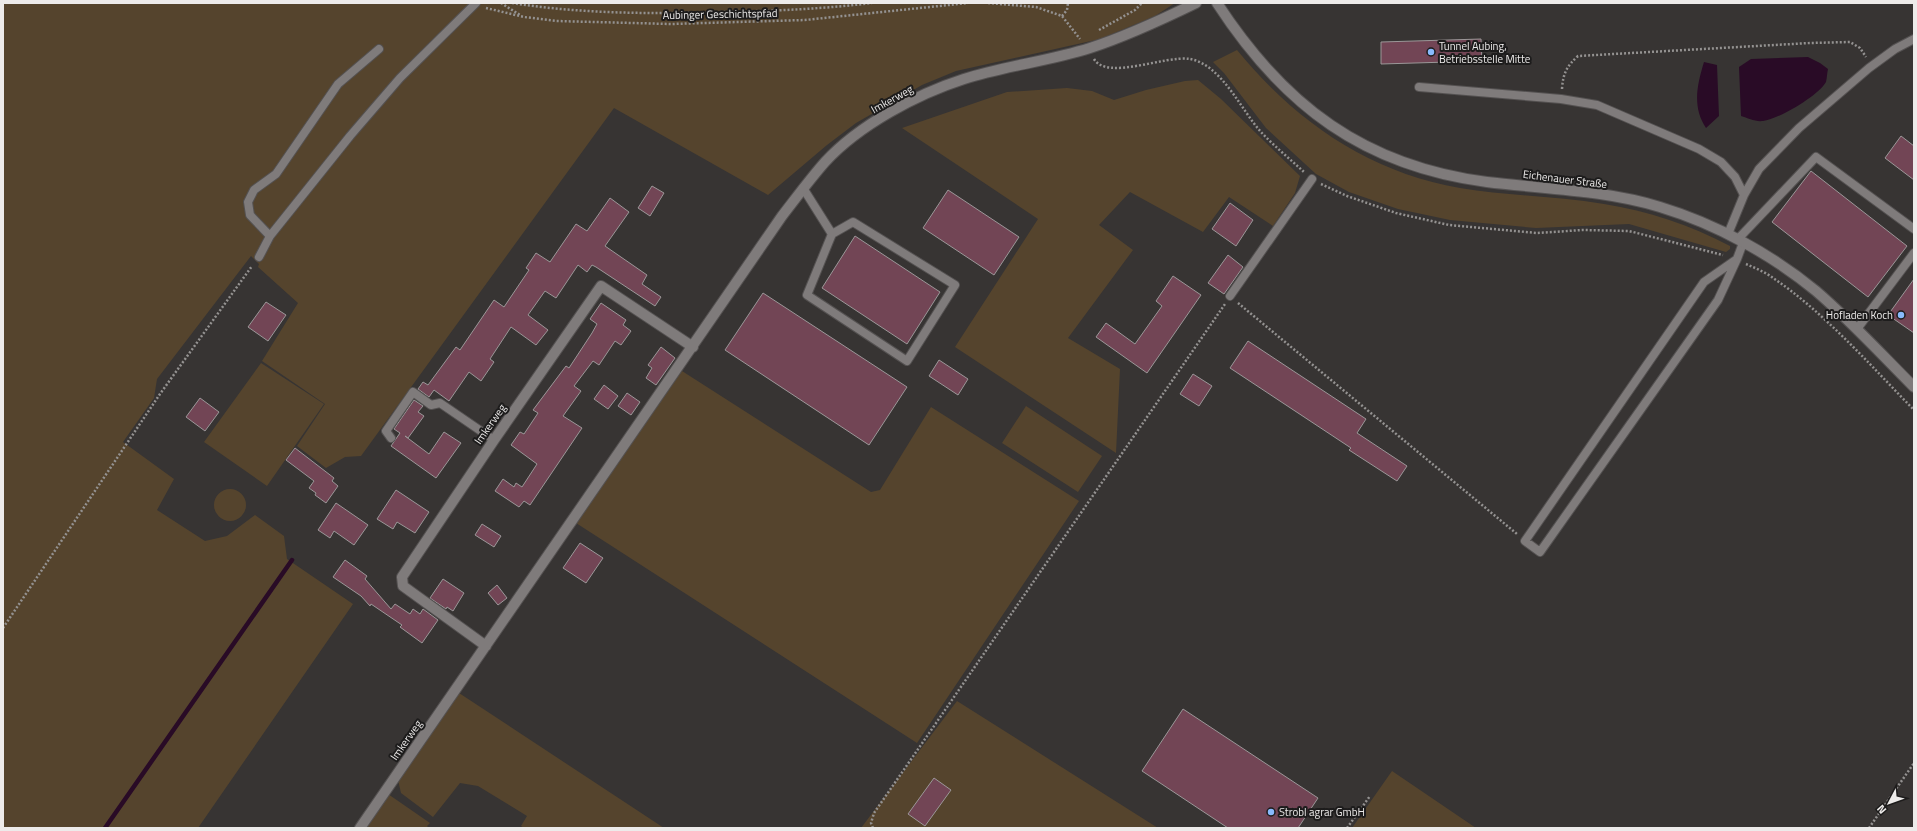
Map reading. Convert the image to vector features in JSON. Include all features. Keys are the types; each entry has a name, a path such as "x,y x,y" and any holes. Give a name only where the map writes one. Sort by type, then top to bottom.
{"street":[{"name":"Imkerweg","path":"360,828 803,188 826,161 857,134 888,114 922,96 964,79 1089,48 1121,37 1196,3"},
{"name":"Eichenauer Straße","path":"1217,3 1236,32 1285,89 1315,115 1348,137 1384,155 1432,172 1485,182 1611,196 1659,206 1728,234 1776,262 1810,287 1857,329 1914,387"},
{"name":"Imkerweg","path":"486,646 403,586 402,577 494,440 601,286 693,347"}],"lane":[{"path":"259,258 270,236 355,130 400,78 475,4"},
{"path":"1728,234 1744,195 1759,169 1799,128 1872,65 1895,49 1914,39"},
{"path":"270,236 250,215 248,202 254,190 276,174 338,84 379,49"},
{"path":"1419,87 1561,98 1597,105 1699,149 1721,162 1735,177 1744,195"},
{"path":"1737,259 1704,282 1525,541 1540,552 1718,300 1737,259 1740,241 1816,157 1914,229"},
{"path":"1230,296 1312,179"},
{"path":"803,188 832,234"},
{"path":"854,222 955,285 907,361 807,295 832,234 854,222"},
{"path":"1857,329 1914,253"},
{"path":"391,438 386,431 413,392 431,405 440,403 494,440"}],"path":[{"path":"501,3 524,17"},
{"path":"512,3 556,10 672,13 804,10 872,3"},
{"name":"Aubinger Geschichtspfad","path":"475,4 524,17 564,21 671,24 805,20 968,3"},
{"path":"988,3 1036,6 1062,16 1089,48 1097,64 1104,68 1118,69 1170,59 1191,60 1207,66 1219,77 1261,132 1312,179 1347,196 1396,213 1450,225 1537,233 1583,230 1629,231 1737,259 1773,277 1797,295 1829,324 1914,410"},
{"path":"1062,16 1067,10 1068,3"},
{"path":"1089,48 1091,34 1135,10 1142,3"},
{"path":"1562,87 1566,67 1578,56 1850,42 1860,48 1872,65"},
{"path":"3,628 160,394 259,258"},
{"path":"873,828 871,824 874,813 1230,296 1525,541"},
{"path":"1869,828 1914,763"},
{"path":"1347,828 1370,796"}],"shaded area":[{"path":"3,3 1175,3 1155,16 1100,39 956,71 922,85 856,123 827,145 768,195 614,108 361,456 345,457 326,468 297,446 325,404 262,361 298,303 258,267 259,264 251,256 157,379 154,398 123,442 174,479 157,510 205,541 227,536 255,515 284,536 287,559 353,604 198,828 3,828"},
{"path":"1237,50 1259,76 1309,121 1336,140 1364,156 1394,170 1426,180 1460,188 1496,193 1586,201 1620,207 1653,215 1684,225 1715,238 1730,246 1730,249 1726,252 1629,224 1536,228 1450,220 1398,209 1349,192 1316,174 1266,128 1224,73 1213,62"},
{"path":"1808,57 1828,69 1826,82 1822,88 1798,106 1770,119 1757,121 1741,116 1739,67 1751,59"},
{"path":"1704,62 1717,65 1719,116 1706,128 1697,104 1699,79"},
{"path":"1198,80 1221,99 1300,176 1295,193 1273,226 1229,197 1203,232 1130,192 1099,225 1133,250 1068,338 1120,369 1116,453 955,347 1038,219 902,128 1007,92 1067,88 1092,91 1114,100 1146,90 1185,81"},
{"path":"261,363 324,404 267,486 204,442"},
{"path":"682,371 871,492 880,490 931,407 1079,501 917,743 576,523"},
{"path":"1026,406 1102,456 1078,492 1002,443"},
{"path":"227,489 233,489 243,496 246,505 245,511 239,518 233,521 227,521 217,514 214,508 214,502 221,492"},
{"path":"459,693 664,828 524,828 521,826 527,816 478,786 460,783 433,817 401,793 398,780"},
{"path":"957,701 1158,828 861,828"},
{"path":"1392,771 1476,828 1352,828"},
{"path":"388,794 430,823 427,826 429,828 364,828"}],"building":[{"name":"Tunnel Aubing, Betriebsstelle Mitte","path":"1481,39 1482,61 1381,64 1381,42"},
{"path":"1901,136 1914,146 1914,180 1885,158"},
{"path":"1811,171 1907,246 1868,297 1772,222"},
{"path":"652,186 664,193 650,216 638,208"},
{"path":"948,190 1019,237 994,275 923,228"},
{"path":"610,198 629,212 605,246 647,275 642,284 661,297 655,306 596,267 592,265 587,272 578,265 556,298 545,291 528,315 548,330 536,345 511,327 490,359 494,362 481,381 469,372 449,401 434,390 429,397 418,389 423,382 428,385 456,347 460,350 494,300 504,307 529,270 526,268 536,253 550,262 576,224 587,231"},
{"path":"1230,203 1253,220 1236,246 1212,229"},
{"path":"855,236 940,292 907,344 822,288"},
{"path":"1228,255 1243,267 1224,294 1208,283"},
{"path":"1173,276 1201,295 1147,373 1096,337 1106,323 1135,344 1162,306 1156,301"},
{"path":"1914,279 1914,333 1888,315"},
{"path":"763,293 907,387 869,445 725,350"},
{"path":"266,302 286,315 268,341 248,327"},
{"path":"601,303 626,320 623,325 631,331 621,345 615,341 599,365 593,361 574,386 581,391 563,416 582,428 530,505 524,501 519,507 495,491 503,479 514,487 516,483 522,487 537,464 511,445 520,432 524,434 538,413 533,410 566,366 569,368 592,333 597,324 590,319"},
{"path":"1248,341 1366,419 1357,433 1407,466 1397,481 1349,450 1351,448 1230,368"},
{"path":"661,347 675,358 656,385 646,378 652,368 648,365"},
{"path":"939,360 968,379 958,395 929,376"},
{"path":"1193,374 1212,386 1199,406 1180,394"},
{"path":"604,385 618,396 608,409 594,399"},
{"path":"627,393 640,402 631,415 618,406"},
{"path":"200,398 219,412 205,431 186,417"},
{"path":"414,400 423,406 418,412 424,416 408,438 405,436 429,454 444,432 461,443 436,478 391,446 400,433 394,429"},
{"path":"295,448 334,478 332,481 338,486 326,503 315,495 316,493 309,488 314,481 286,460"},
{"path":"396,490 429,512 415,533 397,522 393,529 377,519"},
{"path":"336,503 368,525 354,545 334,531 330,538 318,530"},
{"path":"482,524 501,536 494,547 475,535"},
{"path":"580,543 603,558 586,583 563,568"},
{"path":"345,560 367,576 365,579 391,609 395,604 410,614 413,609 420,614 423,609 438,620 422,643 400,627 402,625 371,604 370,606 361,596 333,577"},
{"path":"443,579 464,593 453,611 447,607 446,609 430,598"},
{"path":"497,585 507,598 498,605 488,593"},
{"path":"1183,709 1318,798 1298,828 1228,828 1142,771"},
{"path":"934,778 951,790 925,826 908,814"}],"waterway":[{"path":"105,828 292,560"}],"place":[{"name":"Tunnel Aubing, Betriebsstelle Mitte","path":"1431,52"},
{"name":"Hofladen Koch","path":"1901,315"},
{"name":"Strobl agrar GmbH","path":"1271,812"}]}
